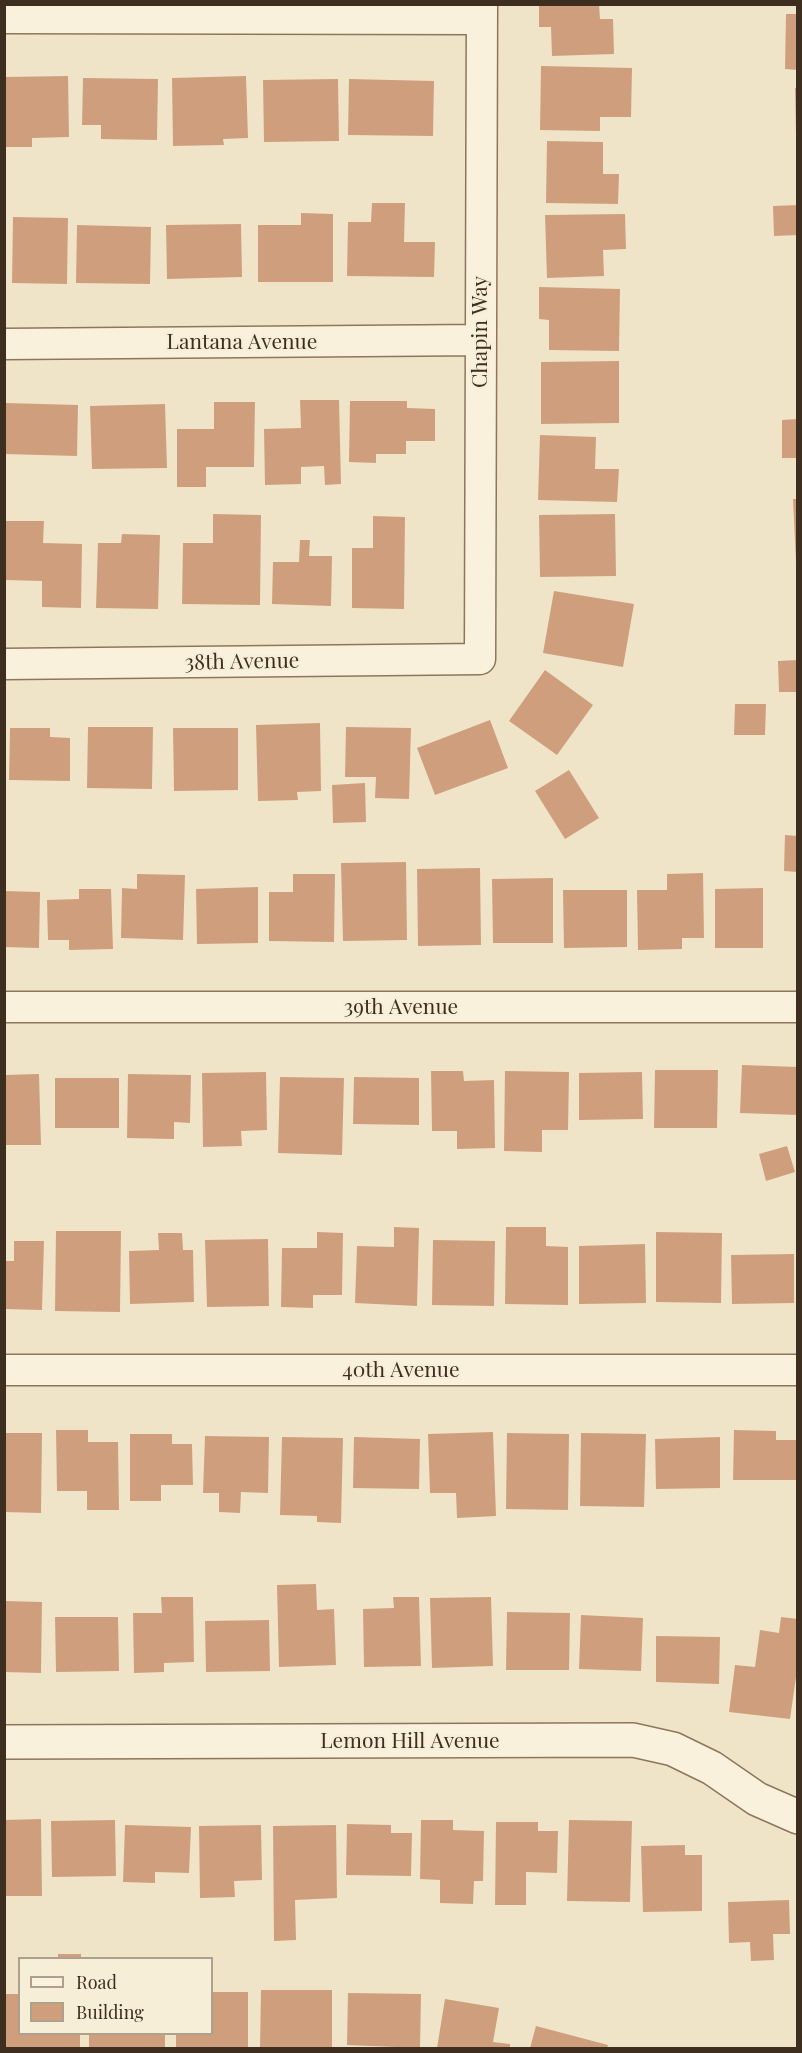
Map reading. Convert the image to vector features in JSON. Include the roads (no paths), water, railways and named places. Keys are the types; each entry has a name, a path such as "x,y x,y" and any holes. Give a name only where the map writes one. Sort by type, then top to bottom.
{"street":[{"path":"4,18 481,12"},
{"name":"Chapin Way","path":"480,659 481,12"},
{"name":"Lantana Avenue","path":"4,344 480,340"},
{"name":"38th Avenue","path":"4,664 480,659"},
{"name":"39th Avenue","path":"4,1007 798,1007"},
{"name":"40th Avenue","path":"4,1370 798,1370"},
{"name":"Lemon Hill Avenue","path":"4,1742 633,1740 673,1749 712,1768 757,1799 798,1817"}]}
